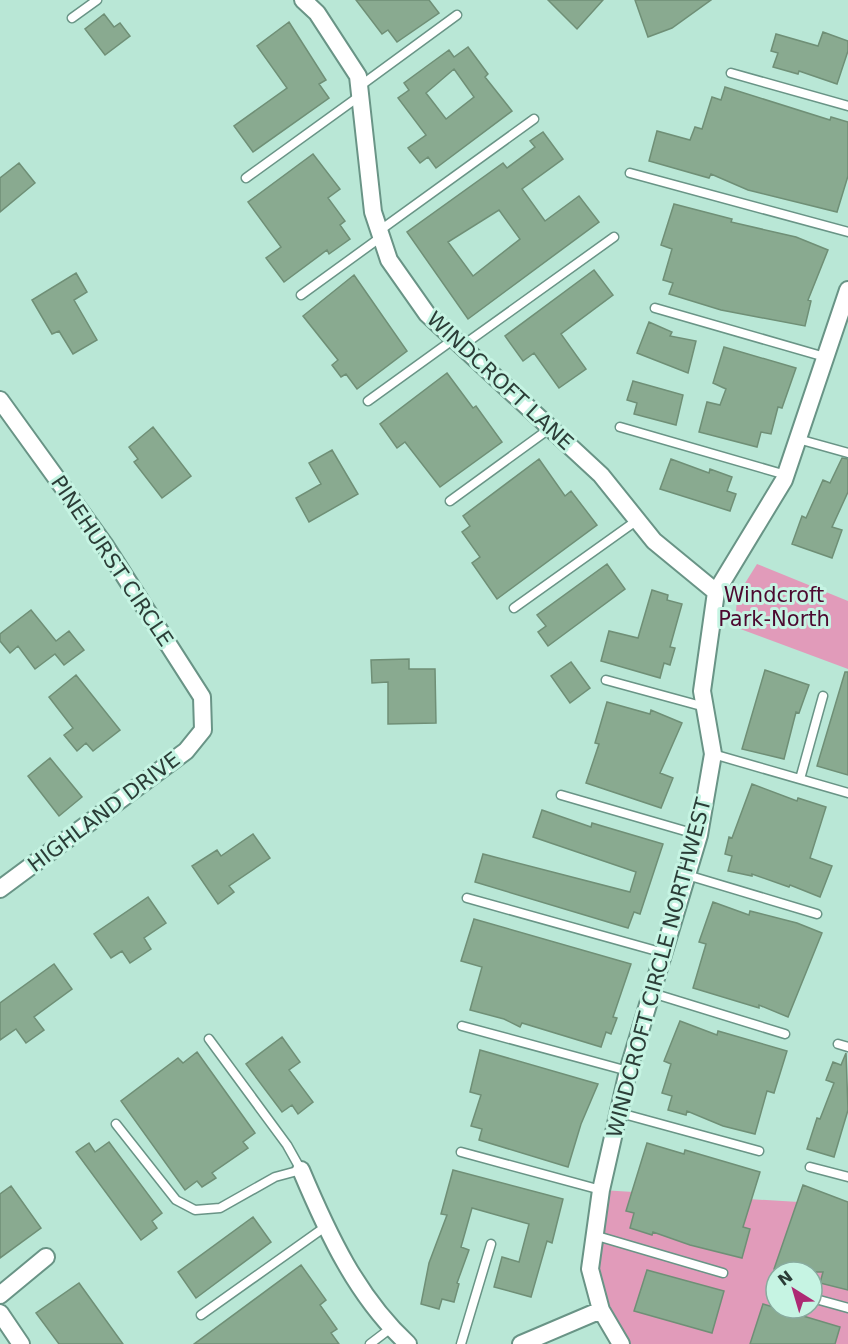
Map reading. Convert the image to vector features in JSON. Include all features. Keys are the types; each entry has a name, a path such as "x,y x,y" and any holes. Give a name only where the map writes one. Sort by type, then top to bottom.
{"street":[{"name":"WINDCROFT LANE","path":"303,0 317,13 358,76 373,212 389,260 427,314 601,475 654,541 716,592"},
{"name":"WINDCROFT CIRCLE NORTHWEST","path":"621,1344 601,1310 590,1269 597,1236 601,1190 628,1071 699,835 713,754 702,691 716,592 786,475 825,357 843,323 848,290"},
{"name":"PINEHURST CIRCLE","path":"0,400 104,544 202,697 203,730"},
{"name":"HIGHLAND DRIVE","path":"0,889 186,752 203,730"},
{"path":"301,1170 333,1244 383,1321 408,1344"},
{"path":"0,1295 46,1257"},
{"path":"521,1344 601,1310"},
{"path":"0,1313 21,1344"}],"lane":[{"path":"72,18 97,0"},
{"path":"246,178 457,15"},
{"path":"731,73 848,106"},
{"path":"301,295 534,119"},
{"path":"630,173 848,232"},
{"path":"368,401 614,237"},
{"path":"655,308 825,357"},
{"path":"620,428 786,475"},
{"path":"450,501 549,429"},
{"path":"798,439 848,453"},
{"path":"514,609 636,521"},
{"path":"606,680 705,707"},
{"path":"800,779 823,696"},
{"path":"713,754 848,792"},
{"path":"561,795 699,835"},
{"path":"687,875 817,914"},
{"path":"467,898 664,953"},
{"path":"652,993 785,1034"},
{"path":"462,1026 628,1071"},
{"path":"116,1124 176,1200 195,1210 220,1208 275,1177 301,1170 287,1145 209,1039"},
{"path":"838,1044 848,1047"},
{"path":"620,1113 759,1151"},
{"path":"461,1152 601,1190"},
{"path":"810,1167 848,1177"},
{"path":"201,1315 325,1227"},
{"path":"597,1236 723,1273"},
{"path":"461,1344 491,1244"},
{"path":"824,1301 848,1308"},
{"path":"370,1344 391,1329"}],"green space":[{"name":"Windcroft Park-North","path":"757,564 848,601 848,669 735,627 737,596"},
{"path":"601,1190 848,1205 848,1344 621,1344 601,1310 597,1236"}],"building":[{"path":"356,0 429,0 439,13 397,42 388,30 382,34"},
{"path":"548,0 603,0 577,29"},
{"path":"635,0 711,0 672,28 648,37"},
{"path":"104,14 114,27 120,23 130,36 105,55 85,29"},
{"path":"289,22 326,80 319,84 329,98 253,152 234,126 287,88 257,46"},
{"path":"823,32 848,41 848,51 837,84 799,71 798,74 773,67 778,53 771,51 776,34 818,46"},
{"path":"468,47 488,74 485,77 512,111 436,168 428,157 420,163 408,148 426,135 398,98 409,90 404,83 427,66 449,50 454,57","holes":["454,69 474,97 446,119 426,93"]},
{"path":"725,87 830,120 831,117 848,122 848,176 837,212 748,190 711,174 709,178 649,161 657,131 690,140 695,127 702,129 712,97 721,100"},
{"path":"543,132 563,159 522,189 545,221 579,196 599,222 468,319 407,232 503,163 507,168 535,147 530,141","holes":["499,210 520,239 473,276 448,242"]},
{"path":"313,154 340,189 328,198 345,221 340,225 350,239 329,254 327,250 284,282 266,258 281,247 248,202"},
{"path":"19,163 35,183 0,212 0,178"},
{"path":"674,204 732,219 731,222 796,237 828,250 808,300 811,301 805,326 721,310 669,294 673,283 663,280 672,249 661,245"},
{"path":"594,270 613,295 561,334 586,369 559,388 534,353 523,361 505,336"},
{"path":"76,273 87,292 74,300 97,340 73,354 59,331 52,334 32,300"},
{"path":"354,275 407,351 357,389 346,374 341,377 332,365 338,360 303,316"},
{"path":"649,322 672,332 670,336 696,341 688,373 637,353"},
{"path":"724,347 796,368 782,408 778,407 771,434 761,432 757,447 699,432 707,402 720,405 726,389 713,383"},
{"path":"447,373 473,408 476,406 502,442 440,487 405,442 397,448 380,424"},
{"path":"633,381 683,395 676,425 634,414 637,403 627,400"},
{"path":"153,427 191,476 162,498 134,462 138,459 129,447"},
{"path":"332,450 358,494 309,522 296,498 321,484 309,463"},
{"path":"842,458 848,459 848,492 832,527 842,530 832,558 792,544 802,516 806,518 823,480 830,483"},
{"path":"539,459 565,496 571,491 597,525 497,599 472,563 480,557 462,532 470,526 463,516"},
{"path":"671,459 709,473 710,469 732,477 727,491 736,494 730,511 660,489"},
{"path":"607,564 625,589 548,646 538,632 546,626 537,615"},
{"path":"652,590 668,595 667,600 682,604 670,647 675,648 670,665 664,663 660,678 601,661 609,631 638,638"},
{"path":"31,610 56,641 69,631 84,650 64,665 55,654 35,669 18,646 10,653 0,641 0,634"},
{"path":"409,659 409,669 435,669 436,723 388,724 388,682 372,683 371,660"},
{"path":"571,662 590,688 570,703 551,676"},
{"path":"765,670 809,685 799,713 796,712 784,759 742,749"},
{"path":"845,672 848,672 848,775 817,766"},
{"path":"76,675 120,730 93,751 86,743 77,751 64,735 73,728 49,697"},
{"path":"607,702 650,714 651,710 682,723 660,773 673,778 661,808 586,783 599,744 595,743"},
{"path":"50,758 82,797 59,816 28,776"},
{"path":"752,784 797,801 798,798 826,807 810,858 832,866 820,897 752,874 752,876 728,871 732,856 725,854 729,837 732,838"},
{"path":"542,810 591,827 592,823 663,844 640,914 634,912 628,928 475,882 483,854 630,892 636,872 533,837"},
{"path":"253,834 270,858 229,886 234,892 218,904 192,866 217,850 221,856"},
{"path":"148,897 166,923 144,938 151,949 130,963 122,951 111,958 94,934"},
{"path":"713,902 749,915 750,911 797,923 822,933 788,1017 759,1005 759,1008 693,988 706,944 699,942"},
{"path":"474,919 631,964 613,1017 617,1018 611,1034 606,1032 601,1047 522,1023 520,1027 504,1019 470,1010 482,967 461,961"},
{"path":"54,964 72,989 34,1017 44,1030 26,1043 16,1029 0,1040 0,1003"},
{"path":"680,1021 717,1035 718,1031 787,1051 774,1093 767,1091 755,1134 723,1126 687,1111 686,1115 668,1110 672,1096 662,1093 671,1064 664,1061"},
{"path":"282,1037 300,1062 289,1070 313,1102 298,1114 292,1105 282,1112 246,1064"},
{"path":"480,1050 598,1084 581,1124 568,1167 479,1140 482,1129 471,1126 481,1095 470,1092"},
{"path":"197,1052 255,1133 243,1142 248,1148 212,1173 216,1178 202,1187 197,1181 185,1190 121,1101 178,1058 183,1063"},
{"path":"846,1053 848,1110 834,1157 807,1149 817,1118 820,1119 834,1083 826,1080 833,1062 841,1065"},
{"path":"109,1142 162,1213 152,1221 157,1228 141,1240 76,1152 89,1143 95,1152"},
{"path":"647,1143 684,1154 685,1150 760,1172 743,1227 750,1229 742,1258 690,1245 653,1232 652,1235 630,1228 634,1213 626,1211"},
{"path":"453,1170 563,1199 552,1243 547,1241 531,1297 494,1287 502,1257 519,1262 529,1224 472,1208 461,1247 469,1250 457,1283 459,1284 454,1302 442,1299 439,1309 421,1304 429,1263 447,1215 441,1214"},
{"path":"803,1185 848,1202 848,1290 824,1284 824,1260 777,1260"},
{"path":"11,1186 41,1228 0,1258 0,1194"},
{"path":"253,1217 271,1242 196,1298 178,1272"},
{"path":"301,1265 326,1300 320,1305 337,1329 331,1333 339,1344 194,1344"},
{"path":"647,1270 724,1291 712,1333 634,1311"},
{"path":"79,1283 123,1344 59,1344 36,1313"},
{"path":"763,1304 764,1320 817,1320 840,1327 835,1344 750,1344"}]}
